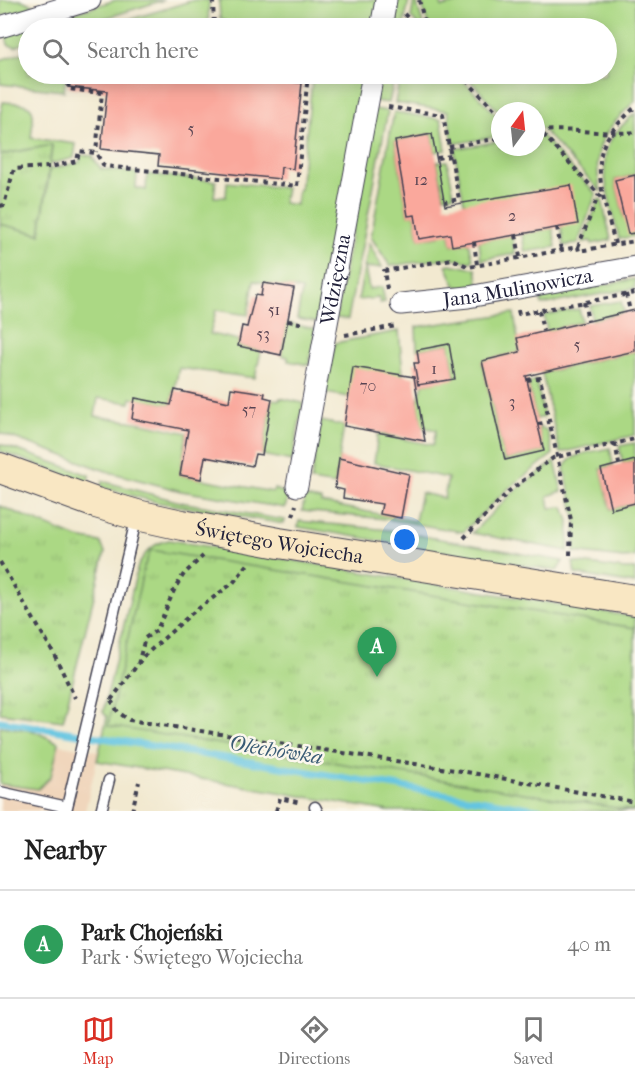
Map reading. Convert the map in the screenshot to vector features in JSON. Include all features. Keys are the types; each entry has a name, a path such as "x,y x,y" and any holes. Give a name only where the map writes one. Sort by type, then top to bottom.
{"street":[{"path":"30,18 90,0"},
{"path":"383,18 386,0"},
{"path":"0,27 18,22"},
{"name":"Wdzięczna","path":"297,486 370,84"},
{"name":"Jana Mulinowicza","path":"393,304 468,297 635,267"},
{"name":"Świętego Wojciecha","path":"0,468 137,515 254,538 635,600"}],"lane":[{"path":"0,792 66,809 137,515"},
{"path":"101,811 109,780"}],"path":[{"path":"213,0 213,18"},
{"path":"419,0 424,18"},
{"path":"69,84 68,89 102,93 96,152"},
{"path":"0,206 4,205 14,169 50,167 77,161 79,151 96,153 104,166 297,186 307,84"},
{"path":"470,84 491,106"},
{"path":"367,104 443,115 459,199 445,202"},
{"path":"615,244 605,201 600,159 603,146 611,133 635,107"},
{"path":"545,130 635,132"},
{"path":"545,139 605,201"},
{"path":"449,147 491,140"},
{"path":"436,158 451,156"},
{"path":"578,247 599,194"},
{"path":"557,227 561,250"},
{"path":"516,235 520,257"},
{"path":"578,247 579,251 635,241"},
{"path":"474,242 477,265"},
{"path":"393,327 393,304 384,271 452,259 469,267 578,247"},
{"path":"626,294 630,311"},
{"path":"584,302 588,321"},
{"path":"538,311 543,332"},
{"path":"527,380 540,378 572,520 570,555"},
{"path":"538,424 549,422"},
{"path":"464,538 509,491 553,458 635,439"},
{"path":"615,443 619,464"},
{"path":"137,665 145,638 157,630 175,588 184,574 207,552 210,530"},
{"path":"111,700 144,656 192,614 233,583 248,566 254,538"},
{"path":"0,562 53,652 75,698"},
{"path":"0,567 6,572"},
{"path":"93,696 111,700 118,712 129,720 461,771 635,802"},
{"path":"132,811 139,782"}],"shaded area":[{"path":"0,735 99,751 85,811 0,811"}],"green space":[{"path":"0,0 22,0 35,6 1,16"},
{"path":"116,0 164,0 106,18 58,18"},
{"path":"194,0 209,0 208,18 135,18"},
{"path":"219,0 379,0 376,18 220,18"},
{"path":"394,0 409,0 405,18 391,18"},
{"path":"414,0 416,0 421,18 411,18"},
{"path":"421,0 440,0 442,7 470,0 635,0 635,101 615,122 602,141 597,163 601,192 545,132 545,102 491,103 473,84 617,84 617,18 426,18"},
{"path":"18,30 18,46 8,45 6,34"},
{"path":"18,54 18,84 65,84 64,91 0,84 0,60"},
{"path":"312,84 364,84 320,323 297,319 302,290 254,281 248,315 216,310 210,334 239,340 238,346 261,351 255,378 179,368 171,405 131,398 130,403 98,398 95,416 187,433 180,475 273,492 274,489 289,494 285,508 181,491 109,472 0,433 0,224 40,234 50,169 80,162 80,155 94,156 93,158 101,169 137,173 136,188 146,190 147,174 216,181 214,197 226,197 227,182 286,188 283,203 296,205 300,189"},
{"path":"378,84 393,84 389,103 375,101"},
{"path":"399,84 467,84 491,110 491,138 453,144 448,111 395,103"},
{"path":"3,102 28,106 33,113 31,138 76,144 74,158 50,164 52,147 40,147 0,155 0,116"},
{"path":"374,109 388,111 348,319 336,318"},
{"path":"394,112 441,119 446,150 435,152 432,134 395,141 408,215 415,215 419,239 439,236 449,230 452,246 469,243 473,259 471,262 447,258 390,266 371,237"},
{"path":"635,113 635,175 615,180 624,217 635,214 635,236 619,239 605,176 606,152 615,133"},
{"path":"545,139 596,194 578,243 564,246 561,227 464,203 454,149 491,143 491,156 545,156"},
{"path":"52,145 40,234 0,224 0,155"},
{"path":"447,161 454,195 444,196 437,162"},
{"path":"599,199 602,200 611,240 592,244 591,241 583,242"},
{"path":"553,228 556,247 525,252 522,234"},
{"path":"512,235 515,254 481,260 479,241"},
{"path":"369,243 382,267 365,268 369,289 382,287 385,302 380,303 379,298 358,300"},
{"path":"446,265 476,269 479,287 463,290 455,285"},
{"path":"635,279 635,288 542,305 540,297"},
{"path":"621,301 624,312 592,320 590,306"},
{"path":"579,309 582,322 547,331 544,315"},
{"path":"514,313 520,352 482,361 505,460 544,451 538,427 547,430 553,454 508,489 463,532 386,519 302,511 305,497 321,500 321,503 415,521 421,493 444,498 448,478 374,463 378,434 433,445 436,430 422,427 418,401 423,384 455,378 449,344 417,350 416,327"},
{"path":"287,323 316,329 309,365 288,361 288,357 281,355"},
{"path":"399,331 403,375 349,397 325,393 335,343"},
{"path":"635,351 635,435 560,453 542,373"},
{"path":"536,380 544,417 536,419 528,383"},
{"path":"280,398 303,403 292,461 262,455 272,399 280,400"},
{"path":"321,421 344,426 335,485 311,481"},
{"path":"635,443 635,460 623,463 619,446"},
{"path":"0,444 89,475 88,483 0,451"},
{"path":"610,448 613,465 601,469 611,509 635,503 635,557 623,558 574,552 576,521 564,468 577,456"},
{"path":"555,461 562,491 548,496 550,508 564,507 569,521 568,551 472,533 512,493"},
{"path":"102,481 180,502 285,520 284,524 156,502 101,487"},
{"path":"0,506 77,538 100,542 105,552 63,721 0,713"},
{"path":"299,521 389,530 563,561 557,571 298,527"},
{"path":"169,540 635,617 635,811 388,811 97,761 107,717 103,712 138,566 150,548"},
{"path":"151,550 635,628 635,811 108,726 144,567"},
{"path":"573,562 635,569 635,584 575,574"},
{"path":"0,726 34,731 59,743 51,776 38,789 0,784"}],"building":[{"path":"68,84 302,84 293,169 281,167 280,179 158,166 159,155 101,149 107,91 68,87"},
{"path":"432,134 445,206 571,185 578,224 452,246 450,234 419,239 415,215 408,216 395,141"},
{"path":"635,175 635,233 628,234 615,180"},
{"path":"263,283 294,288 281,355 238,346 242,326 247,327 255,295 261,296"},
{"path":"635,310 635,351 526,376 544,451 505,460 482,361 520,352 517,338"},
{"path":"449,344 455,379 418,385 414,363 419,363 417,350"},
{"path":"353,367 414,377 425,441 344,426"},
{"path":"231,388 265,393 264,397 272,399 262,455 255,454 252,466 205,457 201,479 180,475 188,430 132,419 135,398 171,405 175,390 229,402"},
{"path":"339,458 409,474 401,518 380,514 382,504 343,498 344,490 335,488"},
{"path":"635,460 635,503 611,509 601,469"}],"waterway":[{"name":"Olechówka","path":"0,721 547,811"}],"place":[{"name":"Park Chojeński","path":"377,677"}]}
